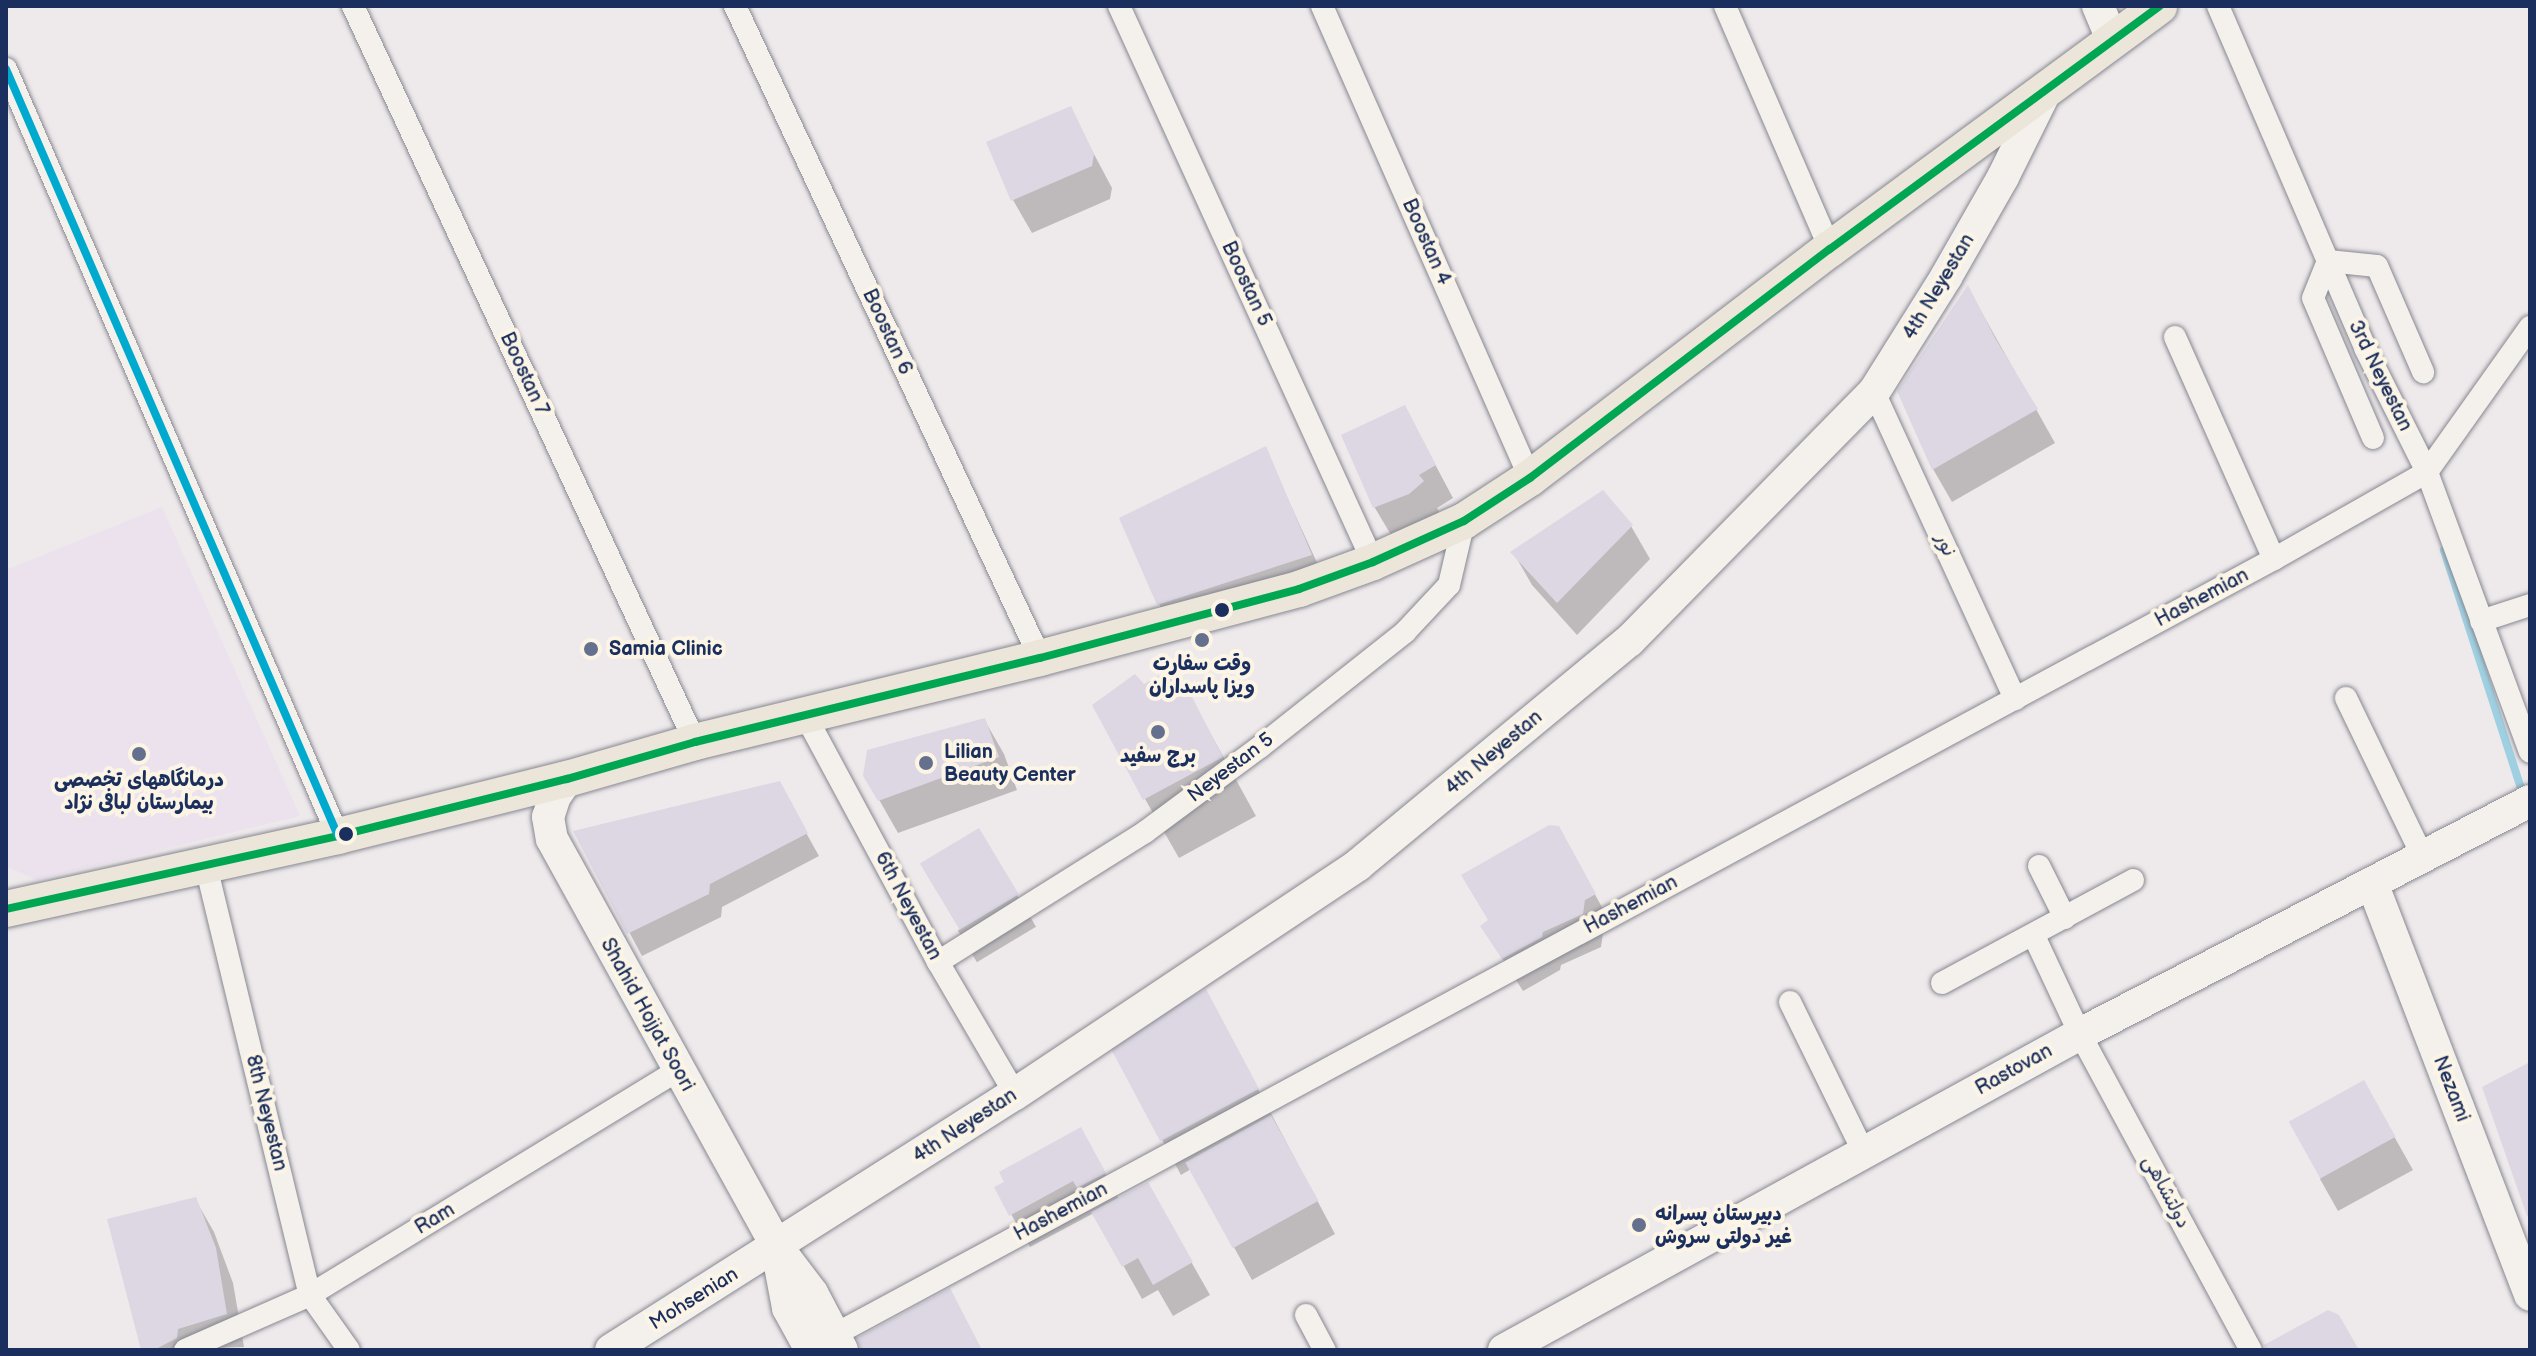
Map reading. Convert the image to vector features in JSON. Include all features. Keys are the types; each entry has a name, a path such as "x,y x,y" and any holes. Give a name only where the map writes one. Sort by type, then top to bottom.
{"main road":[{"path":"6,909 338,836 567,779 695,742 1040,658 1299,589 1373,562 1464,521 1530,478 1830,249 2159,6"}],"street":[{"name":"Boostan 7","path":"353,6 695,742"},
{"name":"Boostan 6","path":"735,6 1040,658"},
{"name":"Boostan 5","path":"1119,6 1373,562"},
{"name":"Boostan 4","path":"1322,6 1530,478"},
{"path":"1725,6 1830,249"},
{"path":"2098,6 2113,41"},
{"name":"3rd Neyestan","path":"2218,6 2365,348 2427,472 2530,752"},
{"path":"6,69 338,836"},
{"name":"4th Neyestan","path":"777,1247 1015,1094 1358,865 1629,641 1874,392 1967,240 2046,90"},
{"path":"2373,438 2313,298 2328,261 2377,266 2423,372"},
{"path":"2427,472 2530,327"},
{"path":"2175,337 2274,559"},
{"name":"نور","path":"1874,392 2015,699"},
{"name":"Hashemian","path":"829,1345 2274,559 2427,472"},
{"name":"Neyestan 5","path":"938,962 1145,832 1260,747 1405,632 1449,585 1464,521"},
{"path":"2481,621 2530,605"},
{"path":"2346,698 2423,857"},
{"name":"6th Neyestan","path":"805,715 938,962 1015,1094"},
{"name":"Shahid Hojjat Soori","path":"567,779 555,796 548,817 552,839 677,1071 777,1247 812,1293 829,1345"},
{"name":"Rastovan","path":"1504,1350 2080,1034 2530,801"},
{"name":"8th Neyestan","path":"206,866 310,1295 349,1350"},
{"path":"2039,866 2065,918"},
{"path":"1942,983 2133,880"},
{"name":"Nezami","path":"2372,883 2530,1295"},
{"name":"دولتشاهی","path":"2034,936 2080,1034 2251,1350"},
{"path":"1790,1002 1864,1153"},
{"name":"Ram","path":"185,1350 310,1295 677,1071"},
{"name":"Mohsenian","path":"611,1350 777,1247"},
{"path":"1306,1315 1325,1350"}],"shaded area":[{"name":"درمانگاههای تخصصی بیمارستان لبافی نژاد","path":"162,507 300,816 36,880 6,866 6,570"}],"building":[{"path":"1071,106 1094,154 1092,166 1011,201 986,142"},
{"path":"1968,285 1995,338 2038,409 1932,470 1897,391"},
{"path":"1405,405 1436,465 1419,475 1424,481 1409,494 1373,508 1341,435"},
{"path":"1266,446 1312,555 1157,605 1119,518"},
{"path":"1603,490 1633,525 1557,603 1510,552"},
{"name":"برج سفید","path":"1176,666 1223,757 1143,800 1092,705 1135,674 1144,684"},
{"path":"985,718 999,757 878,801 863,776 867,750"},
{"path":"780,781 808,833 710,884 709,894 627,934 573,831"},
{"path":"1549,825 1559,826 1596,894 1585,900 1583,914 1543,932 1542,937 1502,959 1480,926 1488,920 1461,875"},
{"path":"979,828 1019,894 960,930 920,864"},
{"path":"1206,989 1259,1089 1160,1141 1107,1042"},
{"path":"2530,1062 2530,1215 2527,1216 2482,1087"},
{"path":"2364,1080 2396,1137 2320,1179 2289,1122"},
{"path":"1271,1115 1319,1201 1233,1248 1185,1163"},
{"path":"1081,1127 1106,1173 1077,1188 1073,1181 1009,1216 994,1187 1004,1182 999,1172"},
{"path":"1148,1182 1193,1262 1153,1285 1138,1258 1122,1267 1091,1212"},
{"path":"196,1197 216,1248 227,1314 178,1329 177,1338 154,1350 141,1350 107,1219"},
{"path":"950,1288 982,1350 861,1350 857,1338"},
{"path":"2328,1310 2339,1315 2359,1350 2265,1350 2264,1345"}],"waterway":[{"path":"2444,550 2521,789"}],"transit line":[{"path":"6,909 338,836 567,779 695,742 1040,658 1299,589 1373,562 1464,521 1530,478 1830,249 2159,6"},
{"path":"6,69 338,836"}],"place":[{"name":"وقت سفارت ویزا پاسداران","path":"1202,640"},
{"name":"Samia Clinic","path":"591,649"},
{"name":"برج سفید","path":"1158,732"},
{"name":"درمانگاههای تخصصی بیمارستان لبافی نژاد","path":"139,754"},
{"name":"Lilian Beauty Center","path":"926,763"},
{"name":"دبیرستان پسرانه غیر دولتی سروش","path":"1639,1225"}]}
